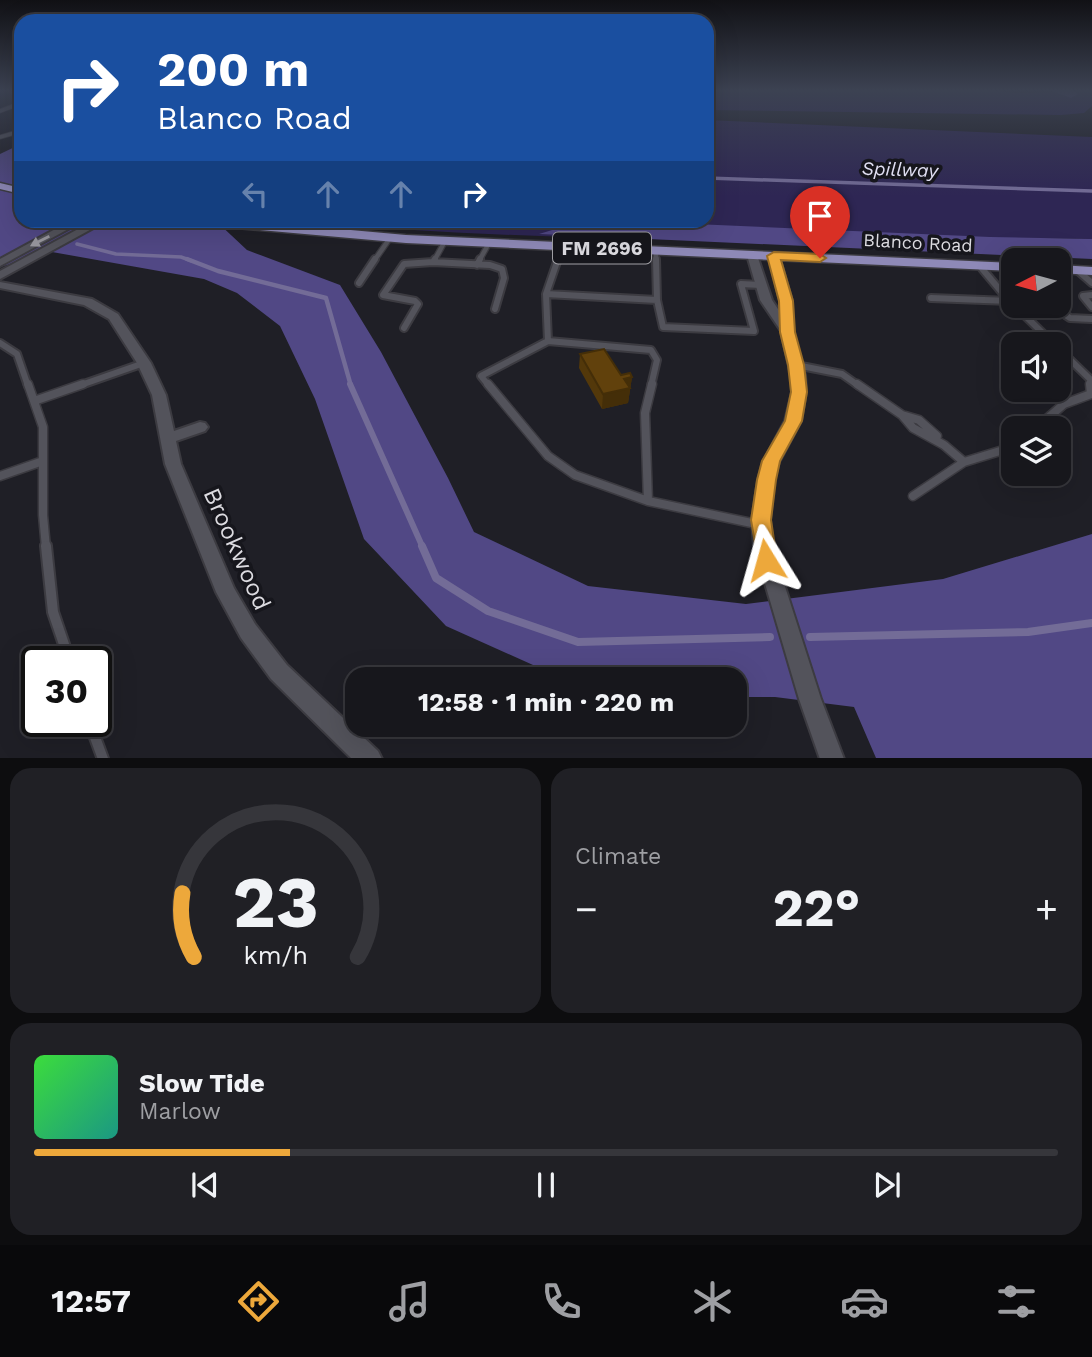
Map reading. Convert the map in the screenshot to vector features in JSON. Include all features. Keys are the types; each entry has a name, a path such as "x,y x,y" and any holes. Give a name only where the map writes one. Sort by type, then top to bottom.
{"main road":[{"name":"Blanco Road","path":"283,228 445,241 1001,266"}],"street":[{"path":"0,263 65,228"},
{"path":"0,276 88,228"},
{"path":"752,255 766,300 787,332"},
{"path":"774,256 786,301 787,332 796,365 799,392 793,421 771,461 763,498 762,525 770,574 832,758"},
{"name":"Brookwood","path":"0,285 88,302 103,308 114,317 144,363 159,395 173,464 226,592 248,632 279,672 370,758"},
{"path":"167,439 200,428"}],"lane":[{"path":"359,283 390,238"},
{"path":"433,262 445,241"},
{"path":"477,265 489,243"},
{"path":"548,341 546,294 564,246"},
{"path":"656,250 657,300 663,327 754,331 741,284 761,285"},
{"path":"404,328 418,304 415,300 383,295 404,264 433,262 502,270 503,278 495,309"},
{"path":"979,265 1001,291"},
{"path":"1085,270 1092,283"},
{"path":"546,294 657,300"},
{"path":"1092,295 1083,296 1092,307"},
{"path":"931,298 1001,303"},
{"path":"1027,318 1041,332"},
{"path":"1066,318 1092,320"},
{"path":"648,500 645,414 657,360 651,351 548,341 481,376 548,456 575,475 648,500 762,525"},
{"path":"0,342 17,354 43,427 43,515 53,612 65,646"},
{"path":"1050,416 1064,404 1084,399 1091,394 1090,379 1071,361"},
{"path":"34,401 144,363"},
{"path":"796,365 842,374 902,415 907,424 922,436 936,440 964,462"},
{"path":"914,496 964,462 1001,451"},
{"path":"0,476 43,461"},
{"path":"95,737 103,758"}],"shaded area":[{"path":"714,125 829,125 1092,137 1092,239 794,241 443,232 386,228 714,228"},
{"path":"14,147 14,228 223,228 247,250 340,285 381,352 474,532 588,586 746,604 943,579 1092,534 1092,758 876,758 854,707 775,697 747,697 747,667 537,667 446,626 364,539 315,399 280,326 237,293 204,279 52,252 0,267 0,154"},
{"path":"714,225 1092,239 1092,259 1071,258 1071,248 1001,248 1001,255 539,234 559,228 714,228"}],"building":[{"path":"604,349 621,375 630,373 632,377 624,379 630,388 603,394 580,354"}],"waterway":[{"name":"Spillway","path":"714,178 1092,191"},
{"path":"77,244 116,254 181,257 192,261"},
{"path":"187,259 218,271 326,298 351,386"},
{"path":"350,384 423,548"},
{"path":"422,546 436,578 488,611 578,642 770,637"},
{"path":"810,637 1028,632 1092,623"}],"route":[{"path":"766,560 761,520 766,480 771,461 793,421 799,392 798,375 787,332 786,301 774,256 820,258"}]}
